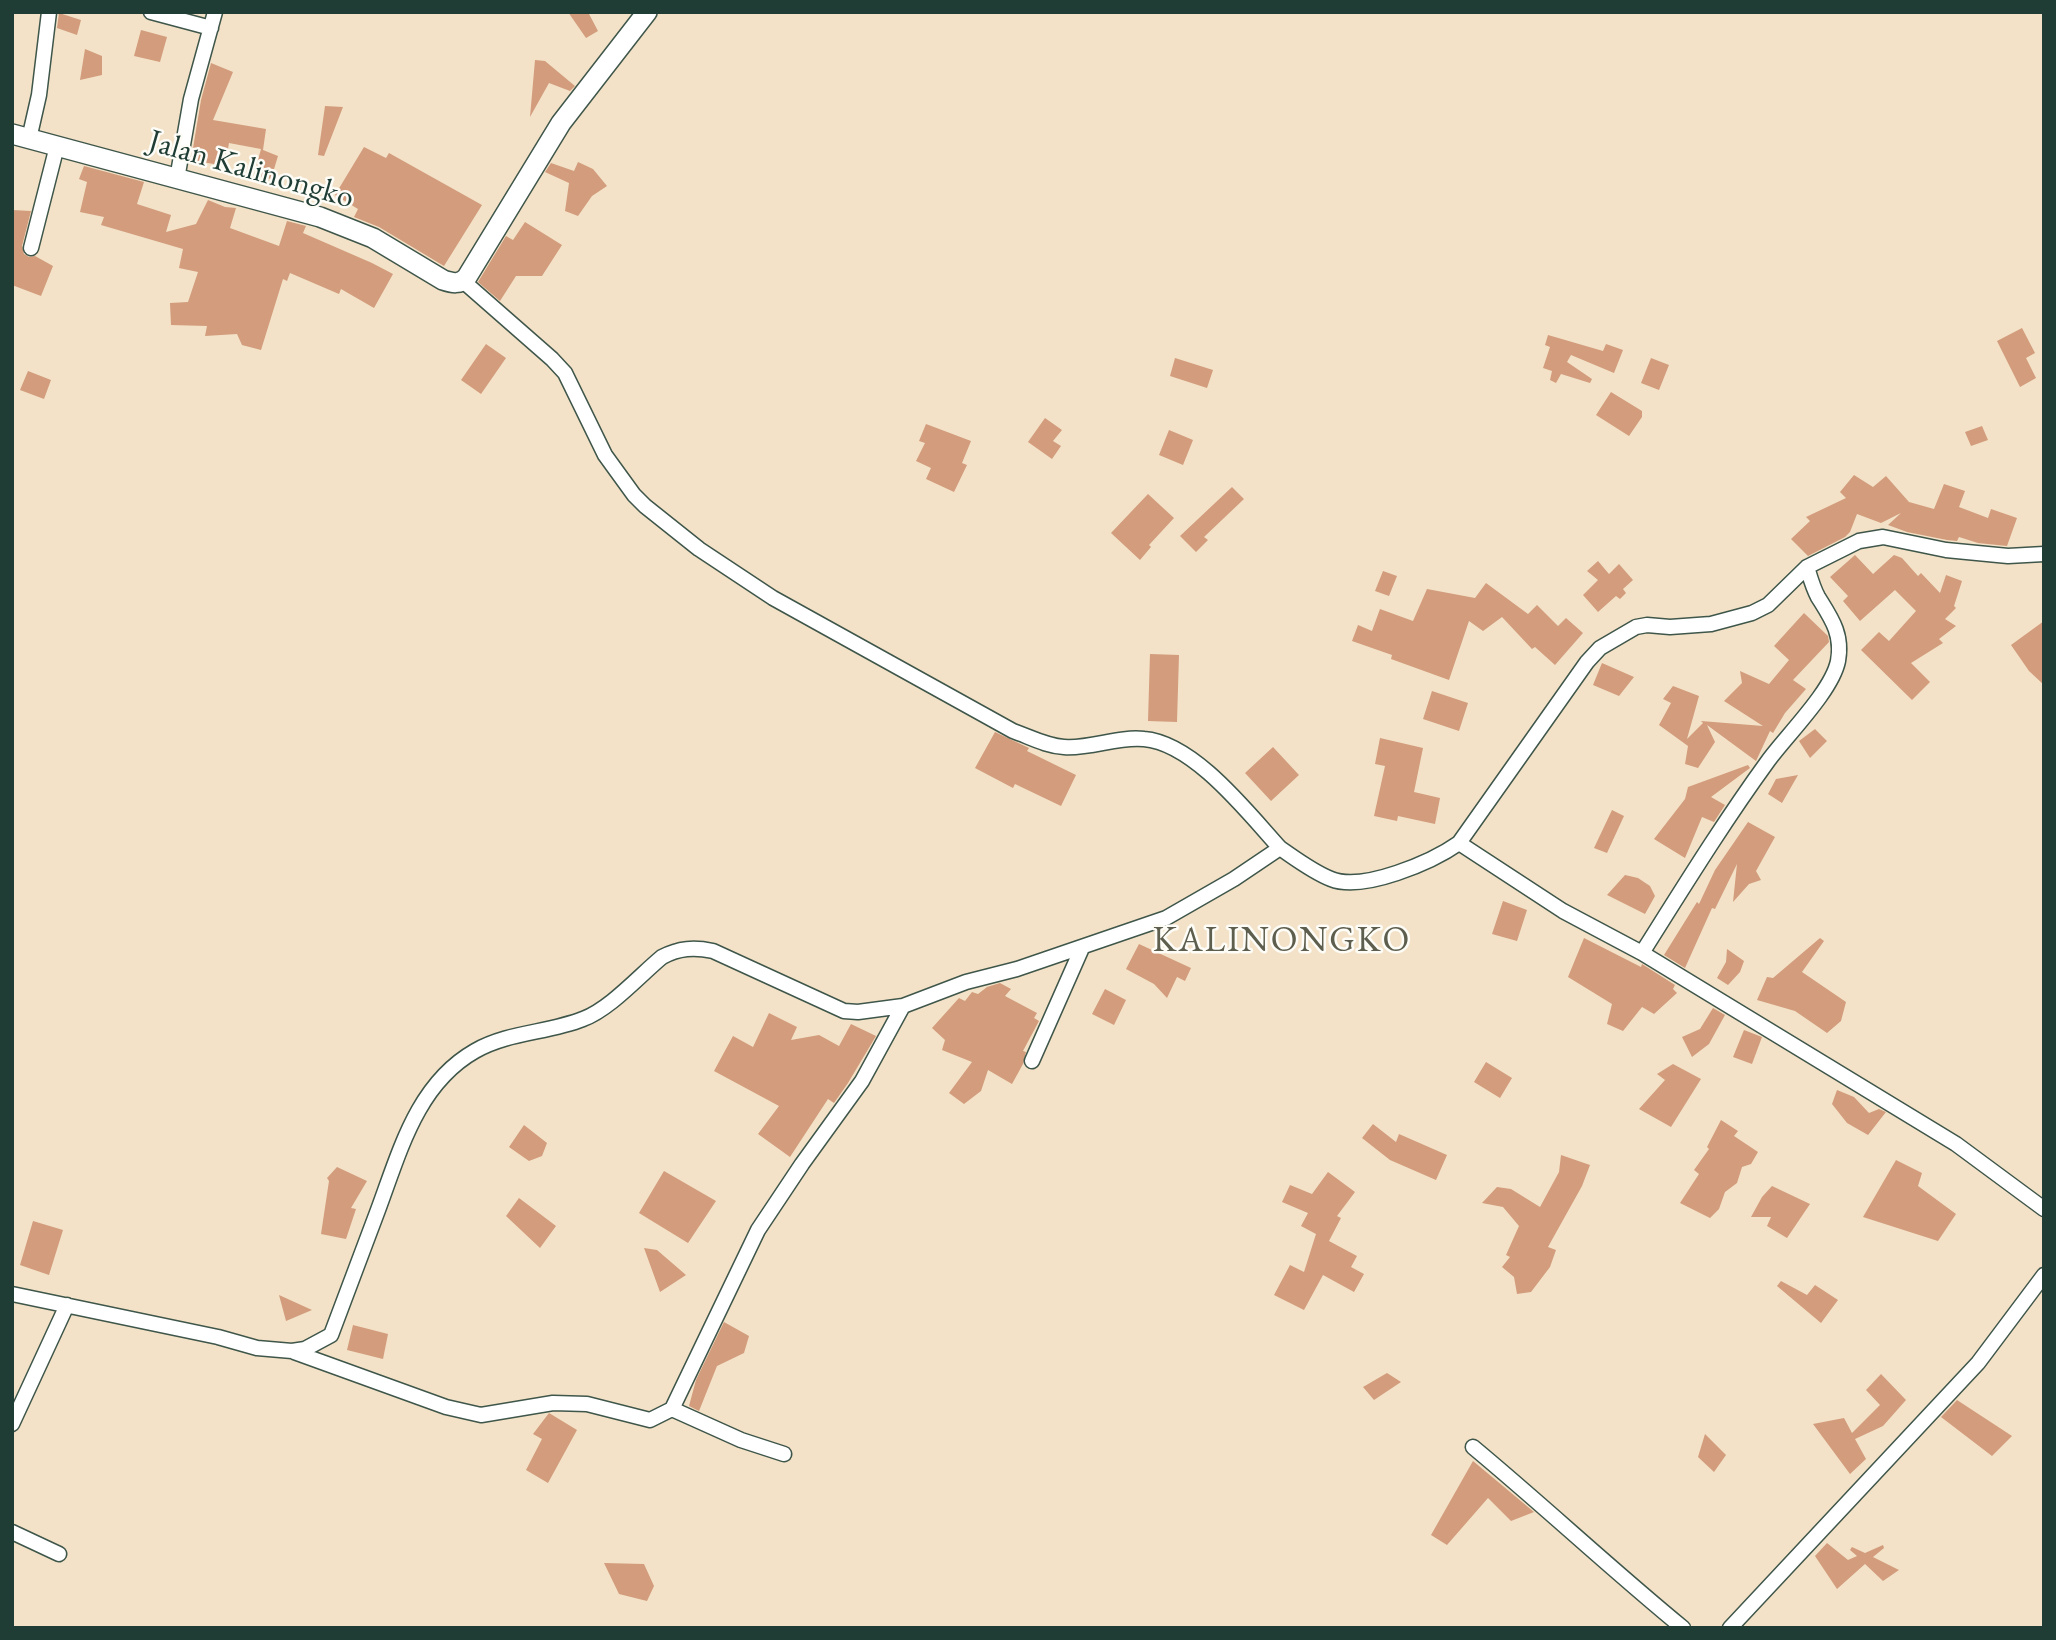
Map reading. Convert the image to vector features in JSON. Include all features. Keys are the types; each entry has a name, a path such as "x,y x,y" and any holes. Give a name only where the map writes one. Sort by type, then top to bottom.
{"street":[{"path":"21,137 39,94 49,12"},
{"path":"151,12 211,28"},
{"path":"177,178 191,99 215,12"},
{"path":"647,12 561,123 463,281 565,373 605,455 619,477 645,506 699,549 773,598 1013,731 1066,748 1131,739 1165,743 1203,768 1224,786 1280,848 1332,880 1362,882 1414,868 1440,856 1459,843 1579,673 1600,648 1636,627 1711,624 1752,613 1768,605 1807,567 1858,541 1883,537 1946,550 2008,556 2044,554"},
{"name":"Jalan Kalinongko","path":"21,137 320,218 373,239 443,280 454,283 463,281"},
{"path":"31,248 57,146"},
{"path":"1642,953 1704,854 1768,761 1828,684 1838,662 1838,632 1829,611 1817,595 1807,567"},
{"path":"1459,843 1563,911 1642,953 1956,1144 2044,1209"},
{"path":"12,1294 218,1337 257,1348 292,1351 305,1349 331,1335 407,1130 430,1091 477,1049 540,1029 584,1019 594,1014 662,957 686,948 701,948 725,955 844,1011 858,1012 903,1006 966,982 1017,969 1166,918 1234,879 1280,848"},
{"path":"1032,1061 1082,948"},
{"path":"292,1351 446,1407 481,1415 553,1403 587,1404 650,1420 672,1409 758,1230 862,1081 903,1006"},
{"path":"1730,1628 1978,1363 2044,1275"},
{"path":"12,1424 66,1305"},
{"path":"672,1409 741,1440 784,1454"},
{"path":"1473,1447 1683,1628"},
{"path":"12,1532 59,1554"}],"building":[{"path":"568,12 588,12 598,31 586,38"},
{"path":"59,13 81,20 77,35 57,28"},
{"path":"141,30 167,37 160,62 134,56"},
{"path":"85,49 102,56 102,75 80,80"},
{"path":"535,60 545,61 575,86 570,91 549,83 530,117"},
{"path":"211,63 233,72 213,120 266,129 263,150 278,156 271,179 254,175 261,149 229,143 225,166 191,160 201,100"},
{"path":"325,106 343,107 324,156 318,155"},
{"path":"364,147 386,158 389,153 482,205 444,266 379,227 354,217 358,209 335,195"},
{"path":"578,162 593,169 607,186 592,196 578,216 565,211 569,183 545,172 551,163 574,171"},
{"path":"84,166 144,182 137,204 171,215 166,232 196,224 208,200 236,208 230,228 279,246 287,221 306,226 303,233 393,274 374,308 341,289 339,294 290,273 287,281 283,279 261,350 242,345 237,334 205,336 207,326 171,325 170,303 188,302 198,272 179,268 183,249 101,225 104,217 80,212 87,182 79,179"},
{"path":"12,210 31,211 22,246 24,254 35,256 53,266 41,296 12,285"},
{"path":"525,222 562,245 542,276 516,276 500,301 478,282 506,236 513,240"},
{"path":"2022,328 2035,353 2026,358 2036,378 2020,387 1997,341"},
{"path":"1548,335 1603,351 1606,344 1623,350 1614,373 1571,355 1567,362 1592,379 1590,383 1561,374 1556,383 1550,380 1552,371 1543,368 1550,347 1545,345"},
{"path":"486,344 506,358 481,394 461,380"},
{"path":"1175,358 1213,370 1207,388 1170,376"},
{"path":"1651,358 1669,365 1659,390 1641,383"},
{"path":"28,371 51,380 44,399 20,390"},
{"path":"1611,392 1642,411 1642,417 1629,436 1596,415"},
{"path":"1045,418 1062,430 1053,441 1061,446 1052,459 1028,442"},
{"path":"926,424 971,441 962,463 967,465 954,492 926,479 931,468 916,461 925,443 919,441"},
{"path":"1982,426 1988,440 1971,446 1965,432"},
{"path":"1169,430 1193,440 1183,465 1159,455"},
{"path":"1854,475 1873,487 1886,476 1909,502 1934,509 1944,484 1965,491 1959,507 1988,518 1991,509 2017,518 2007,546 1978,543 1959,537 1957,541 1947,540 1907,532 1888,525 1901,513 1881,523 1857,514 1850,532 1845,537 1808,556 1791,539 1810,521 1806,517 1846,498 1840,492"},
{"path":"1232,487 1244,499 1204,537 1208,540 1196,552 1180,536"},
{"path":"1148,494 1174,518 1149,545 1151,547 1140,560 1111,533"},
{"path":"1855,555 1873,574 1894,555 1902,558 1918,576 1921,573 1940,593 1946,575 1962,581 1954,606 1956,608 1945,619 1956,626 1939,639 1943,643 1911,663 1930,682 1912,700 1861,650 1879,632 1889,641 1916,611 1895,590 1860,621 1843,601 1848,596 1830,577"},
{"path":"1598,561 1609,574 1619,564 1633,580 1623,589 1626,593 1620,599 1616,596 1598,612 1583,595 1598,580 1587,571"},
{"path":"1383,571 1397,576 1389,596 1375,591"},
{"path":"1486,583 1528,614 1537,605 1558,626 1566,618 1583,633 1555,665 1535,647 1532,649 1502,617 1483,631 1469,621 1449,680 1391,659 1392,655 1352,641 1358,625 1372,631 1380,609 1413,621 1427,589 1475,598"},
{"path":"1804,613 1828,636 1829,642 1793,680 1806,689 1785,713 1773,733 1770,731 1756,761 1707,725 1715,742 1698,768 1685,764 1688,746 1659,725 1671,703 1663,699 1673,686 1699,696 1687,739 1703,723 1701,721 1763,726 1724,701 1742,683 1740,671 1769,684 1789,660 1774,646"},
{"path":"2044,621 2044,685 2029,671 2011,645"},
{"path":"1150,654 1179,655 1177,722 1148,721"},
{"path":"1602,663 1634,677 1619,696 1593,685"},
{"path":"1432,691 1468,703 1459,731 1423,719"},
{"path":"1815,729 1827,741 1810,758 1799,741"},
{"path":"995,732 1076,775 1061,806 1015,784 1013,788 975,768"},
{"path":"1380,738 1423,748 1414,792 1440,798 1435,824 1398,816 1397,821 1374,816 1385,766 1375,764"},
{"path":"1273,747 1299,775 1271,801 1245,773"},
{"path":"1748,765 1750,768 1711,797 1725,805 1714,822 1702,817 1685,858 1654,839 1685,799 1688,787"},
{"path":"1798,775 1782,803 1768,794 1776,779"},
{"path":"1612,810 1624,816 1607,853 1594,848"},
{"path":"1748,822 1775,837 1756,871 1761,880 1749,884 1733,902 1737,864 1715,909 1712,908 1685,968 1664,955 1697,902 1699,904 1715,870"},
{"path":"1625,875 1638,878 1650,886 1655,896 1645,914 1607,895"},
{"path":"1503,901 1527,910 1517,941 1492,934"},
{"path":"1584,938 1641,967 1642,964 1675,985 1673,989 1677,993 1654,1014 1642,1007 1623,1031 1607,1024 1612,1004 1568,977"},
{"path":"1820,938 1824,941 1802,972 1846,1002 1841,1021 1827,1033 1795,1011 1757,1000 1767,977 1773,978"},
{"path":"1139,944 1191,968 1185,981 1177,977 1167,998 1154,984 1126,969"},
{"path":"1727,949 1744,961 1740,972 1728,985 1717,978 1726,962"},
{"path":"1000,983 1011,989 1005,996 1037,1013 1034,1018 1039,1021 1023,1051 1026,1052 1023,1064 1012,1084 988,1070 981,1091 964,1104 949,1093 972,1062 942,1050 945,1040 932,1028 959,998 965,1001 972,992 978,994 987,987"},
{"path":"1105,989 1126,1000 1114,1025 1092,1014"},
{"path":"1713,1008 1725,1015 1709,1044 1692,1057 1682,1037 1700,1029"},
{"path":"769,1013 797,1027 791,1040 819,1035 839,1046 851,1024 876,1036 834,1103 828,1099 790,1157 758,1134 779,1106 714,1071 733,1036 753,1047"},
{"path":"1744,1030 1762,1037 1752,1064 1733,1057"},
{"path":"1486,1062 1512,1078 1500,1098 1474,1082"},
{"path":"1673,1064 1701,1079 1671,1127 1639,1109 1665,1080 1657,1074"},
{"path":"1837,1090 1854,1097 1869,1113 1879,1109 1886,1112 1868,1135 1847,1123 1832,1104"},
{"path":"1721,1120 1738,1131 1734,1136 1758,1152 1751,1164 1742,1167 1737,1183 1725,1192 1719,1209 1710,1218 1680,1203 1699,1174 1694,1170 1709,1149 1707,1147"},
{"path":"1373,1124 1396,1142 1399,1134 1447,1155 1436,1180 1390,1160 1362,1138"},
{"path":"524,1125 547,1143 542,1156 529,1161 509,1147"},
{"path":"1561,1155 1590,1165 1582,1186 1548,1247 1556,1250 1550,1267 1531,1292 1517,1294 1514,1277 1502,1267 1510,1257 1506,1255 1519,1226 1503,1207 1482,1203 1497,1187 1511,1189 1540,1207 1559,1172"},
{"path":"1896,1160 1922,1173 1918,1186 1956,1214 1938,1241 1863,1217"},
{"path":"337,1167 367,1181 351,1208 356,1209 346,1239 321,1234 329,1181 327,1178"},
{"path":"664,1171 716,1201 688,1243 639,1213"},
{"path":"1328,1172 1355,1192 1337,1216 1341,1218 1329,1241 1357,1256 1351,1267 1364,1274 1354,1292 1323,1275 1304,1310 1274,1295 1290,1265 1304,1272 1316,1234 1301,1226 1308,1213 1282,1202 1290,1185 1312,1194"},
{"path":"1772,1186 1810,1204 1787,1238 1767,1226 1771,1217 1751,1217 1762,1197"},
{"path":"519,1198 556,1226 540,1248 506,1216"},
{"path":"33,1221 63,1230 49,1275 20,1265"},
{"path":"644,1248 657,1250 686,1275 660,1292"},
{"path":"1781,1281 1807,1295 1815,1285 1838,1300 1821,1323 1777,1286"},
{"path":"279,1295 312,1310 286,1321"},
{"path":"724,1322 749,1336 744,1353 717,1366 699,1411 689,1406 696,1380"},
{"path":"353,1325 388,1334 383,1359 347,1350"},
{"path":"1387,1373 1401,1382 1374,1400 1363,1387"},
{"path":"1881,1374 1906,1400 1883,1426 1855,1439 1866,1459 1850,1474 1813,1424 1844,1418 1852,1433 1880,1405 1866,1390"},
{"path":"1957,1400 2012,1436 1992,1456 1941,1417"},
{"path":"549,1413 577,1430 548,1483 526,1470 542,1439 533,1434"},
{"path":"1705,1434 1726,1455 1714,1472 1698,1457"},
{"path":"1473,1461 1534,1512 1511,1521 1488,1498 1447,1545 1431,1535"},
{"path":"1827,1543 1848,1560 1857,1556 1850,1550 1852,1547 1865,1553 1883,1545 1884,1548 1873,1557 1899,1570 1883,1581 1865,1564 1837,1589 1815,1556"},
{"path":"604,1563 644,1564 654,1586 647,1601 619,1594"}],"district":[{"name":"KALINONGKO","path":"1282,941"}]}
